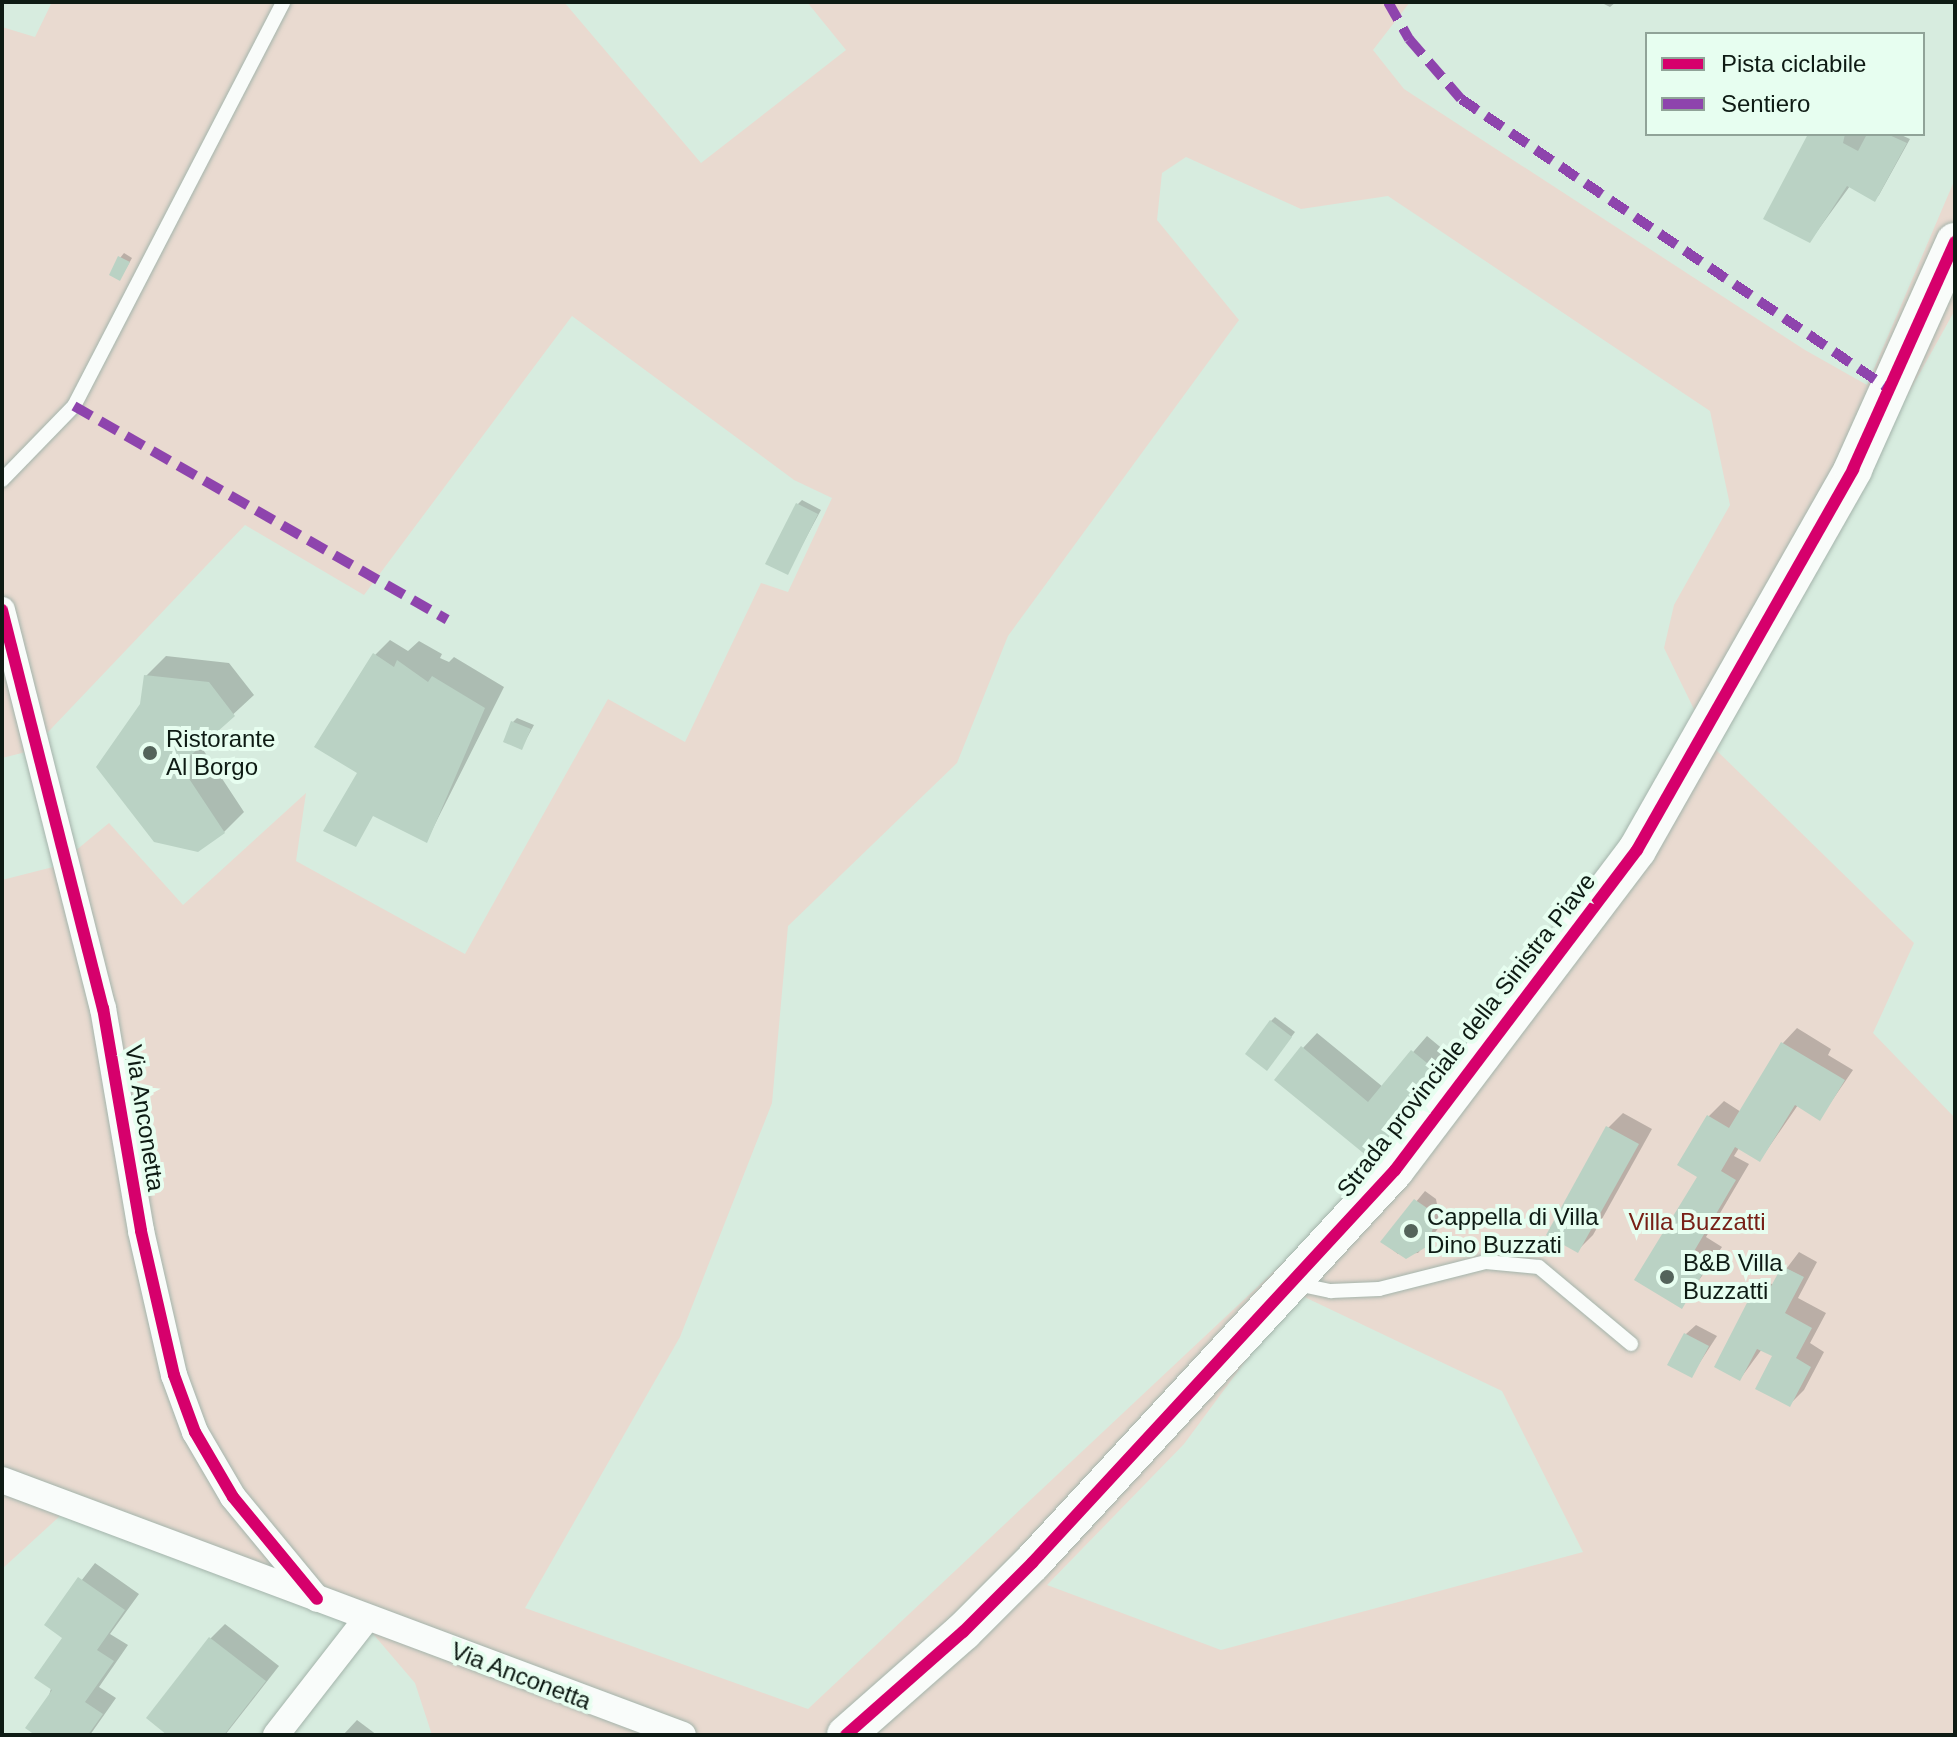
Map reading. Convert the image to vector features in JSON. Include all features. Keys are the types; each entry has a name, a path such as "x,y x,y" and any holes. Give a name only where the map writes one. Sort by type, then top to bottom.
{"street":[{"name":"Strada provinciale della Sinistra Piave","path":"846,1735 963,1632 1032,1563 1395,1170 1637,850 1853,469 1955,242"},
{"name":"Via Anconetta","path":"2,610 103,1008 141,1231 174,1375 195,1432 233,1497 317,1599"},
{"name":"Via Anconetta","path":"2,1480 676,1735 683,1735"},
{"path":"276,1735 367,1618"}],"lane":[{"path":"2,480 74,406 283,2"},
{"path":"1292,1284 1331,1291 1379,1289 1486,1262 1539,1267 1631,1344"}],"green space":[{"name":"Villa Buzzatti","path":"52,2 564,2 701,163 846,50 807,2 1410,2 1373,50 1404,89 1805,350 1867,385 1955,179 1955,310 1712,746 1914,943 1873,1033 1955,1118 1955,1735 432,1735 415,1683 368,1628 61,1515 2,1569 2,880 57,866 109,823 183,905 306,793 296,861 465,954 608,699 685,742 761,583 788,592 832,498 794,480 572,316 364,595 245,525 30,751 2,758 2,27 35,37","holes":["1186,157 1301,209 1388,196 1710,411 1730,505 1674,605 1664,648 1712,746 1296,1292 1286,1260 808,1709 525,1608 680,1337 772,1103 788,926 957,763 1008,636 1239,320 1157,220 1162,173","1296,1293 1502,1391 1583,1552 1221,1650 1047,1585 1184,1444"]}],"building":[{"path":"1807,136 1845,136 1843,143 1858,151 1866,136 1891,136 1907,143 1875,202 1847,186 1810,243 1763,219"},
{"path":"118,256 130,262 120,281 109,275"},
{"path":"796,503 818,514 788,575 765,564"},
{"path":"373,653 394,667 397,660 428,682 432,676 485,708 427,843 373,816 356,847 323,831 357,773 314,747"},
{"name":"Ristorante Al Borgo","path":"144,675 209,682 235,716 180,765 225,833 198,852 154,842 96,767 140,704"},
{"path":"511,721 531,729 522,750 503,742"},
{"path":"1270,1020 1292,1037 1267,1071 1245,1054"},
{"path":"1781,1042 1845,1080 1820,1121 1795,1105 1760,1162 1735,1147 1721,1171 1736,1180 1693,1253 1709,1263 1682,1309 1634,1280 1697,1177 1677,1165 1707,1115 1729,1128"},
{"path":"1301,1046 1368,1102 1411,1050 1443,1076 1373,1161 1274,1080"},
{"path":"1606,1126 1639,1144 1578,1253 1546,1235"},
{"name":"Cappella di Villa Dino Buzzati","path":"1414,1199 1427,1208 1434,1224 1428,1246 1406,1259 1380,1242"},
{"path":"1782,1266 1804,1277 1785,1313 1812,1328 1796,1358 1811,1367 1790,1407 1755,1389 1772,1356 1757,1349 1740,1381 1714,1367 1751,1295 1763,1301"},
{"path":"1684,1333 1709,1346 1692,1378 1667,1365"},
{"path":"78,1577 125,1610 97,1650 114,1661 85,1702 103,1714 88,1735 35,1735 25,1728 52,1690 34,1678 62,1638 44,1625"},
{"path":"209,1637 266,1681 224,1735 167,1735 146,1718"}],"marked path":[{"path":"1388,2 1409,39 1461,99 1889,389"},
{"path":"74,406 447,620"}],"cycle path":[{"path":"846,1735 963,1632 1032,1563 1395,1170 1637,850 1853,469 1955,242"},
{"path":"2,610 103,1008 141,1231 174,1375 195,1432 233,1497 317,1599"}],"place":[{"name":"Ristorante Al Borgo","path":"150,753"},
{"name":"Cappella di Villa Dino Buzzati","path":"1411,1231"},
{"name":"B&B Villa Buzzatti","path":"1667,1277"}]}
